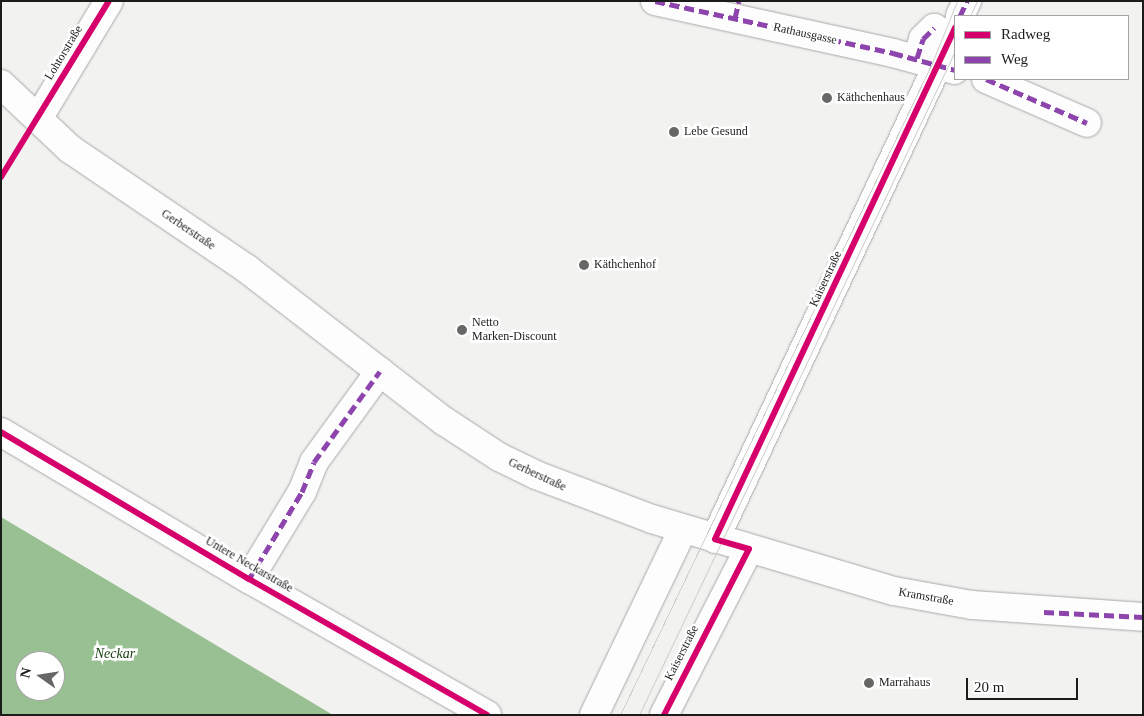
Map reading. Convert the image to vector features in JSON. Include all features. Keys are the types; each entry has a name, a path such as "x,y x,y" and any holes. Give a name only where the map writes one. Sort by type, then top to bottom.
{"street":[{"name":"Lohtorstraße","path":"39,117 109,1"},
{"name":"Rathausgasse","path":"655,1 737,10 937,64"},
{"path":"960,15 967,1"},
{"name":"Kaiserstraße","path":"715,539 937,64 945,28"},
{"path":"990,80 1087,123"},
{"name":"Gerberstraße","path":"1,84 39,117 70,149 247,269 444,421 499,457 576,492 715,539"},
{"path":"249,579 302,492 314,462 380,370"},
{"name":"Untere Neckarstraße","path":"1,432 249,579 487,715"},
{"path":"594,715 683,529"},
{"name":"Kramstraße","path":"715,539 915,596 1028,610 1143,617"},
{"name":"Kaiserstraße","path":"664,715 749,549"}],"water":[{"name":"Neckar","path":"1,517 333,715 1,715"}],"tram line":[{"path":"620,715 932,63 957,1"},
{"path":"970,15 977,1"},
{"path":"639,715 954,53"}],"marked path":[{"path":"655,1 893,53 954,70"},
{"path":"735,18 739,1"},
{"path":"960,15 967,1"},
{"path":"917,58 923,39 934,28"},
{"path":"988,80 1087,123"},
{"path":"249,579 302,492 314,462 380,371"},
{"path":"1044,612 1143,617"}],"cycle path":[{"path":"1,177 109,1"},
{"path":"664,715 749,549 715,539 954,30"},
{"path":"1,432 249,579 487,715"}],"place":[{"name":"Käthchenhaus","path":"827,98"},
{"name":"Lebe Gesund","path":"674,132"},
{"name":"Käthchenhof","path":"584,265"},
{"name":"Netto Marken-Discount","path":"462,330"},
{"name":"Marrahaus","path":"869,683"}]}
